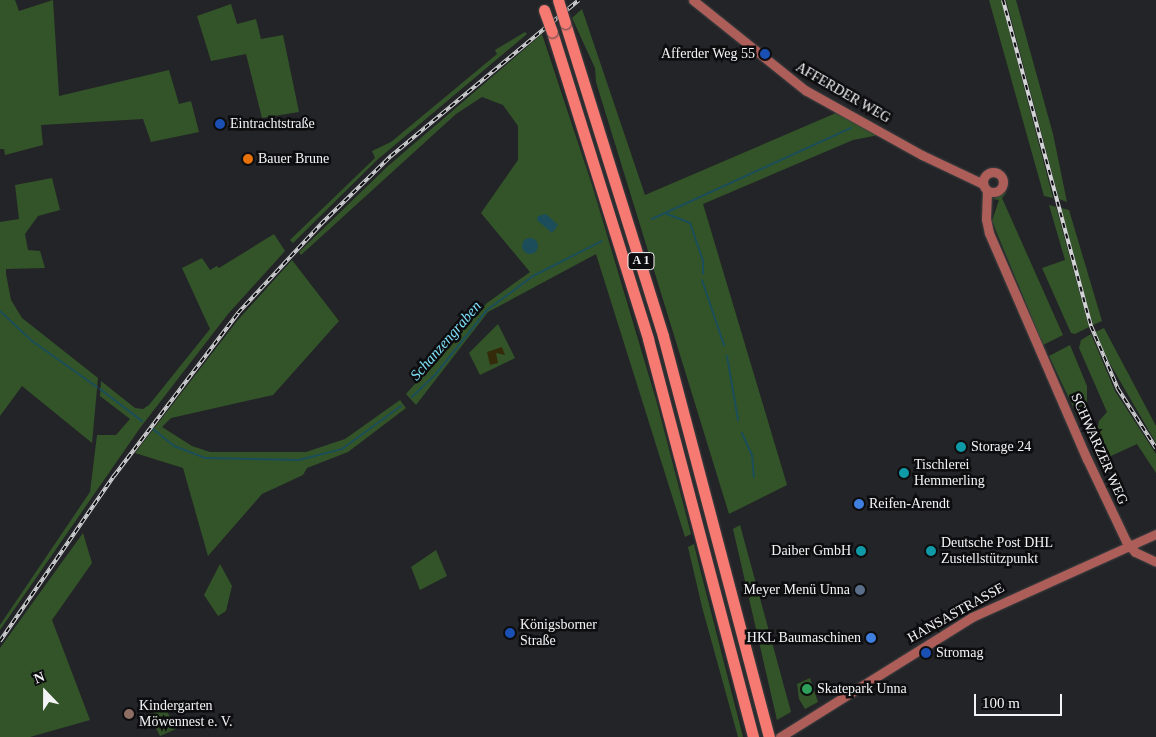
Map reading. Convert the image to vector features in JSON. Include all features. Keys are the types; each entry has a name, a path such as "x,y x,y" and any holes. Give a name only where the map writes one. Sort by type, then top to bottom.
{"highway":[{"name":"A 1","path":"558,0 630,223 709,503 769,737"},
{"name":"A 1","path":"543,5 624,259 695,510 753,736"}],"street":[{"name":"AFFERDER WEG","path":"693,0 805,90 922,155 986,183 998,192"},
{"path":"986,183 992,172 1001,176 1003,185 986,213"},
{"name":"SCHWARZER WEG","path":"986,183 986,213 989,233 1129,546"},
{"name":"HANSASTRASSE","path":"780,737 972,617 1156,534"},
{"path":"1145,539 1145,550 1156,560"},
{"path":"1129,546 1156,560"}],"green space":[{"path":"0,0 15,0 19,11 53,0 59,96 169,70 179,104 191,101 199,132 151,142 143,119 41,125 43,145 5,155 4,149 0,149"},
{"path":"989,0 1001,0 1053,198 1044,196"},
{"path":"1006,0 1016,0 1053,134 1067,202 1059,199"},
{"path":"231,4 237,24 256,19 261,39 283,35 299,112 262,118 246,54 211,61 197,16"},
{"path":"582,9 645,195 836,113 879,135 853,140 703,204 787,485 729,514 596,82 595,68 572,18"},
{"path":"525,32 527,34 377,160 293,243 290,240 375,158 372,151 391,142 497,54 495,50"},
{"path":"542,34 593,188 657,403 691,534 685,537 596,254 488,312 416,405 406,394 487,303 530,272 481,213 518,160 518,126 503,105 482,97 456,114 301,255 299,252 388,166"},
{"path":"52,178 60,210 38,216 25,234 28,250 40,251 45,268 6,269 6,274 11,300 22,318 98,378 92,443 22,386 0,416 0,222 19,219 15,185"},
{"path":"1007,192 1002,198 1063,335 1043,345 992,221 999,200 993,199"},
{"path":"1049,205 1056,207 1089,327 1075,334 1071,333 1042,268 1065,260"},
{"path":"1061,208 1069,210 1102,321 1093,325"},
{"path":"274,234 285,251 228,314 140,428 0,630 0,625 90,492 97,435 116,435 130,419 100,396 101,381 135,408 143,409 149,405 210,329 182,268 202,258 210,270 217,266 219,268"},
{"path":"292,260 339,321 273,395 171,418 162,427 192,446 210,452 306,452 345,439 400,400 406,408 348,452 307,468 303,475 262,494 208,556 183,468 135,453 237,321"},
{"path":"498,324 515,358 480,375 469,353"},
{"path":"1104,328 1156,426 1156,443 1109,362 1095,332"},
{"path":"1091,334 1115,391 1156,454 1156,473 1137,444 1100,461 1094,449 1099,421 1107,412 1079,348 1081,340"},
{"path":"1070,345 1087,386 1087,405 1081,424 1049,356"},
{"path":"740,525 791,712 777,720 733,529"},
{"path":"83,533 92,563 52,620 90,720 30,737 0,737 0,648"},
{"path":"694,544 743,737 738,737 702,607 688,547"},
{"path":"436,550 447,576 420,590 411,567"},
{"path":"220,564 232,586 226,611 218,616 204,595"},
{"name":"Skatepark Unna","path":"810,678 818,702 805,709 799,699 797,684"},
{"path":"165,707 176,729 160,736 149,714"}],"sand":[{"path":"502,347 505,355 496,353 498,363 490,365 487,352"}],"water":[{"path":"546,214 558,225 552,233 537,220 538,216"},
{"path":"527,238 533,238 538,243 536,252 527,254 522,249 522,243"}],"waterway":[{"name":"Schanzengraben","path":"652,219 851,128"},
{"path":"667,214 690,223 703,260 703,274"},
{"name":"Schanzengraben","path":"412,397 435,375 487,310 533,276 602,241"},
{"path":"702,280 724,345"},
{"name":"Schanzengraben","path":"0,311 32,341 97,387"},
{"path":"727,356 738,420"},
{"name":"Schanzengraben","path":"100,389 142,421"},
{"name":"Schanzengraben","path":"153,429 174,446 206,458 299,460 342,449 401,406"},
{"path":"742,433 752,455 754,477"}],"railway":[{"path":"0,641 114,476 238,313 321,224 391,156 579,0"},
{"path":"1003,0 1091,326 1118,389 1156,448"}],"place":[{"name":"Afferder Weg 55","path":"765,54"},
{"name":"Eintrachtstraße","path":"220,124"},
{"name":"Bauer Brune","path":"248,159"},
{"name":"Storage 24","path":"961,447"},
{"name":"Tischlerei Hemmerling","path":"904,473"},
{"name":"Reifen-Arendt","path":"859,504"},
{"name":"Daiber GmbH","path":"861,551"},
{"name":"Deutsche Post DHL Zustellstützpunkt","path":"931,551"},
{"name":"Meyer Menü Unna","path":"860,590"},
{"name":"Königsborner Straße","path":"510,633"},
{"name":"HKL Baumaschinen","path":"871,638"},
{"name":"Stromag","path":"926,653"},
{"name":"Skatepark Unna","path":"807,689"},
{"name":"Kindergarten Möwennest e. V.","path":"129,714"}]}
